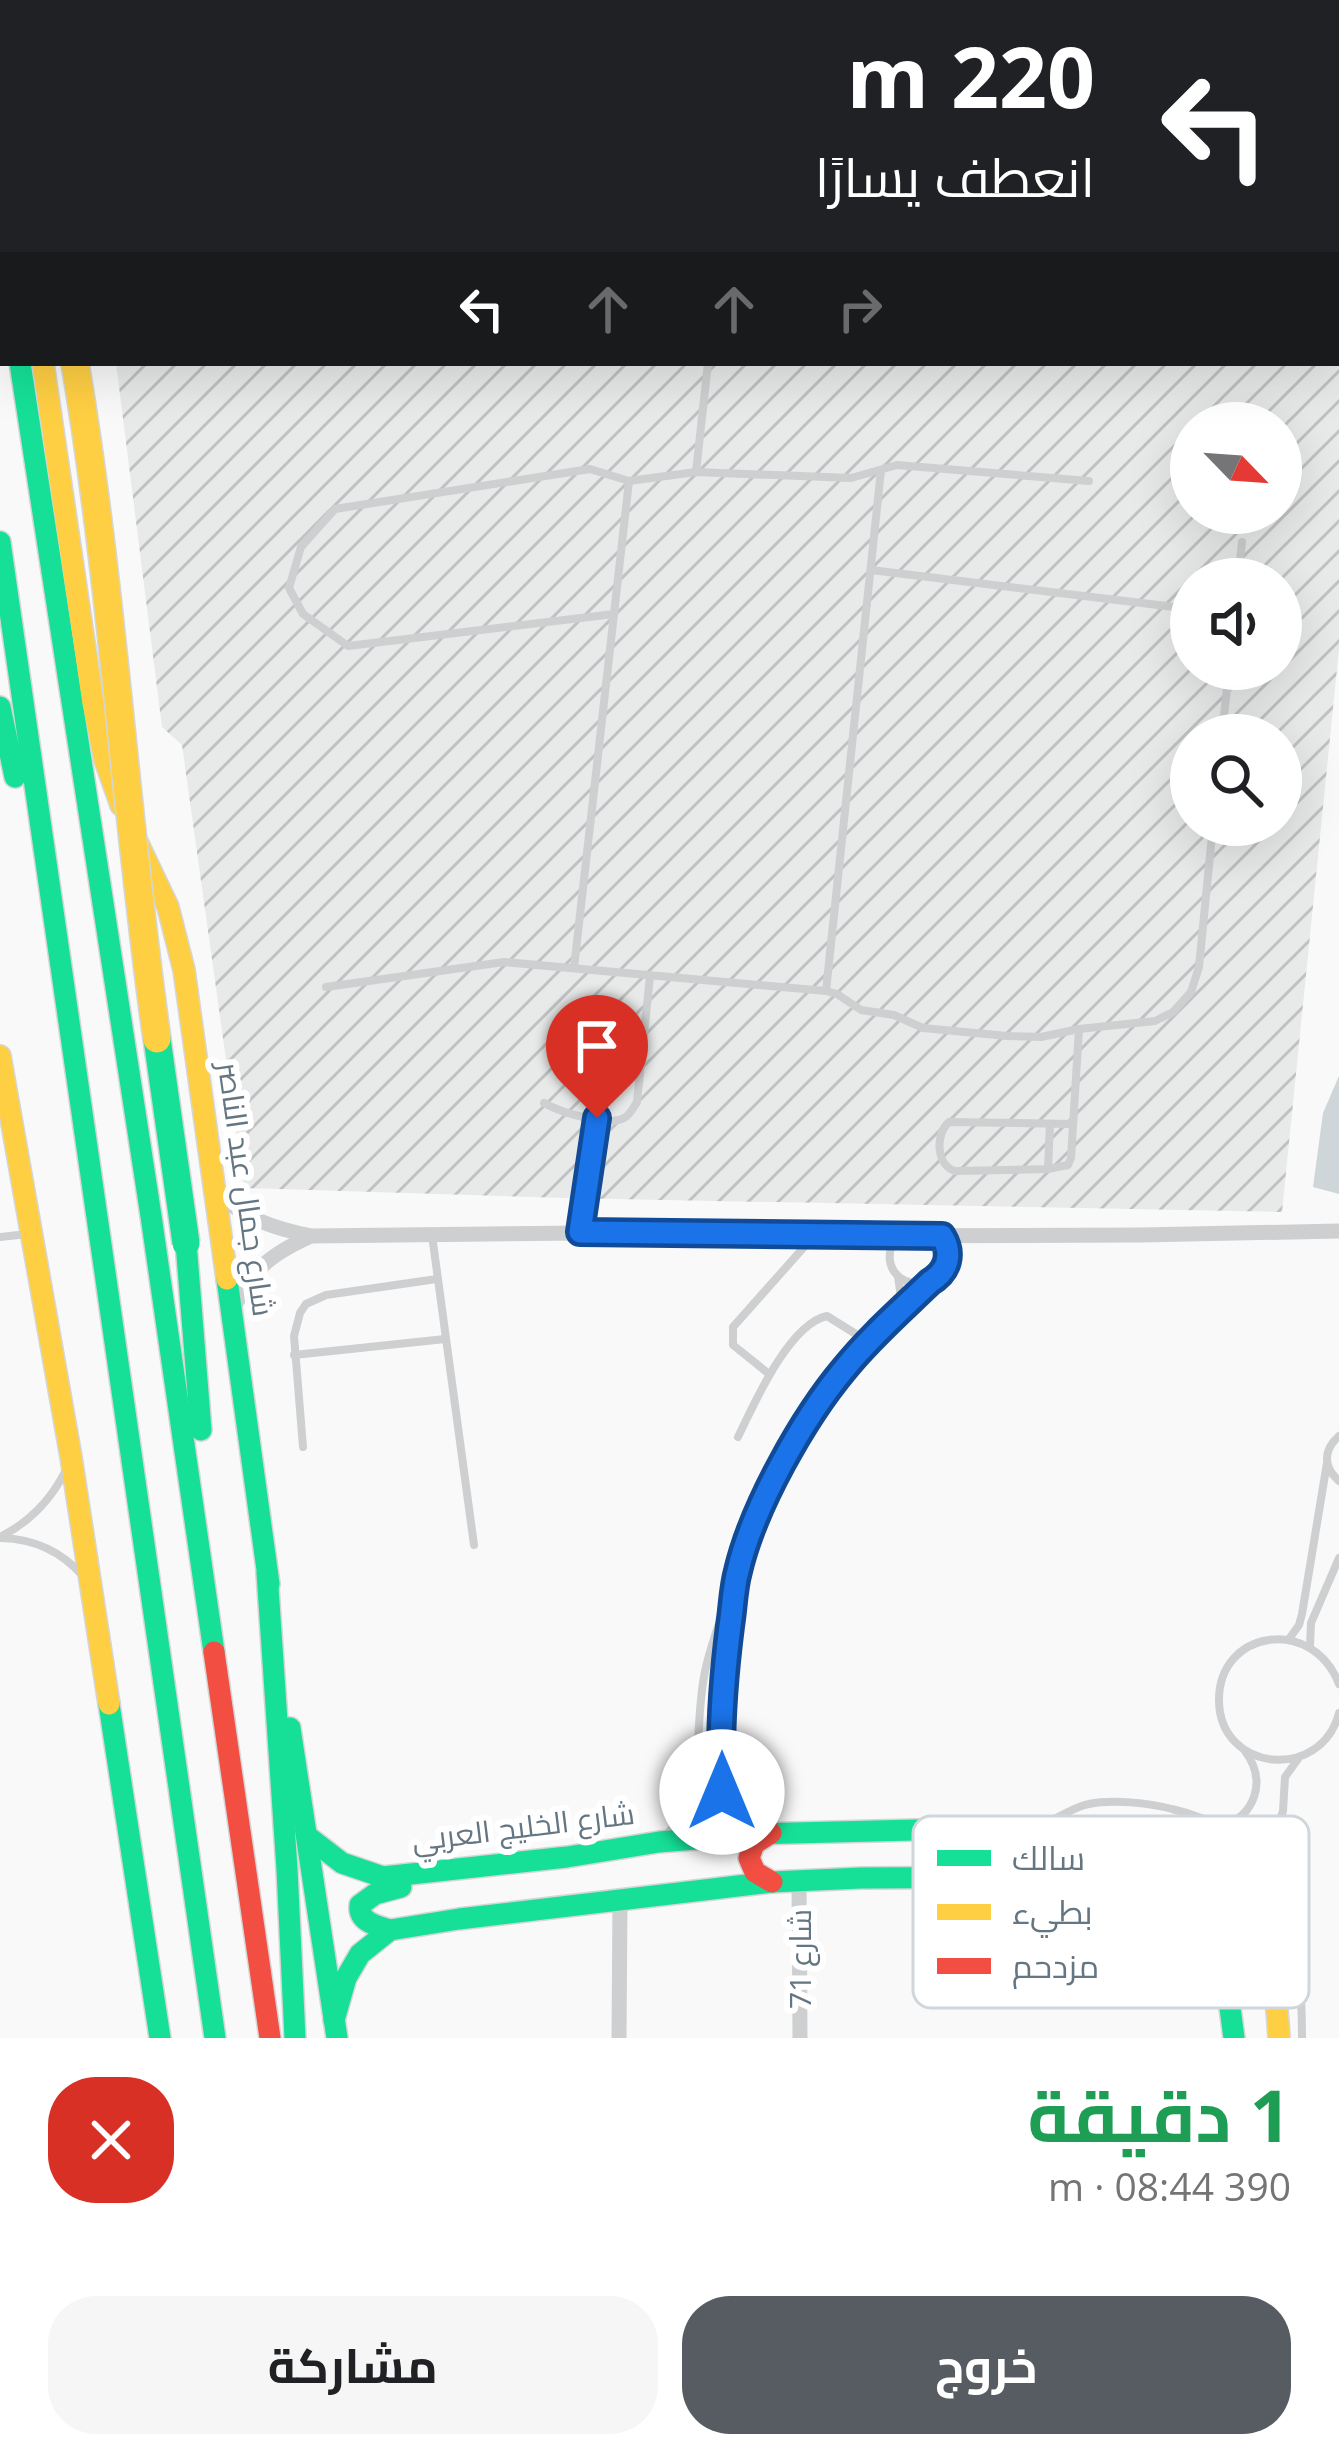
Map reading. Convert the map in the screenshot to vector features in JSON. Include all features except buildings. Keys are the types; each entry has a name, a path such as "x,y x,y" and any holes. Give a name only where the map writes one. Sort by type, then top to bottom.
{"main road":[{"path":"20,366 152,1216 270,2038"},
{"name":"شارع جمال عبد الناصر","path":"43,366 98,732 120,804 175,928 184,970 336,2029"},
{"path":"76,366 93,468 145,948 187,1243 216,1658"},
{"path":"0,542 215,2038"},
{"path":"0,706 19,796 52,904"},
{"path":"0,1056 70,1457 160,2038"},
{"path":"267,1573 295,2038"},
{"name":"شارع الخليج العربي","path":"307,1836 336,1863 383,1877 659,1842 913,1830"},
{"path":"764,1834 749,1853 754,1873 762,1880 913,1879"},
{"path":"390,1930 368,1925 362,1918 364,1898 377,1889 523,1874 567,1857"},
{"path":"336,2029 346,1978 360,1954 390,1930 786,1881"},
{"path":"1230,2008 1234,2038"},
{"name":"شارع الخليج العربي","path":"1277,2008 1279,2038"},
{"path":"1234,2038 1245,2017 1257,2013 1276,2026 1279,2038"}],"street":[{"path":"213,1192 259,1222 312,1236 1339,1231"},
{"path":"231,1312 249,1278 277,1252 312,1236"},
{"name":"شارع 71","path":"786,1881 800,2038"},
{"path":"620,1900 620,2038"}],"lane":[{"path":"696,472 708,366"},
{"path":"614,614 348,646 303,614 290,588 301,548 335,509 590,469 629,481 696,472 851,478 897,465 1089,481"},
{"path":"826,991 881,470"},
{"path":"574,969 629,481"},
{"path":"1240,558 1242,542"},
{"path":"871,570 1170,606"},
{"path":"326,987 504,962 826,991 860,1010 894,1015 923,1028 1041,1037 1155,1021 1173,1012 1191,992 1199,968 1211,846"},
{"path":"544,1102 575,1115 622,1119 637,1102 650,976"},
{"path":"1072,1124 949,1122 942,1128 940,1157 955,1171 1048,1169 1070,1162 1079,1029"},
{"path":"580,1232 597,1118"},
{"path":"1048,1169 1050,1124"},
{"path":"0,1237 32,1234"},
{"path":"432,1234 474,1545"},
{"path":"769,1373 733,1345 733,1327 814,1236"},
{"path":"855,1236 878,1248 897,1276 901,1297 897,1314"},
{"path":"891,1265 889,1254 896,1236"},
{"path":"659,1842 680,1820 692,1791 704,1672 759,1515 792,1445 828,1388 868,1341 946,1267 949,1255 942,1236"},
{"path":"897,1276 918,1285 930,1282"},
{"path":"303,1447 294,1336 306,1304 316,1298 437,1279"},
{"path":"738,1437 769,1373 813,1319 827,1316 868,1341"},
{"path":"294,1355 446,1339"},
{"path":"1288,1639 1302,1614 1331,1443 1339,1436"},
{"path":"0,1538 46,1502 70,1457"},
{"path":"1327,1463 1339,1481"},
{"path":"0,1538 43,1545 70,1562 90,1586"},
{"path":"1310,1646 1311,1623 1339,1558"},
{"path":"738,1571 723,1704 722,1792 730,1811 764,1834"},
{"path":"1242,1816 1256,1796 1258,1780 1254,1763 1222,1721 1220,1687 1226,1670 1253,1645 1288,1639 1324,1657 1339,1684"},
{"path":"1245,1750 1280,1761 1299,1758 1329,1737 1339,1713"},
{"path":"1280,1816 1286,1777 1299,1758"},
{"path":"692,1791 722,1792"},
{"path":"1060,1816 1087,1804 1151,1804 1202,1816"}],"shaded area":[{"path":"116,366 1339,366 1339,649 1282,1212 244,1188 182,745 162,727"},
{"path":"1339,1076 1339,1194 1313,1187 1323,1113"}],"traffic: fast":[{"path":"20,366 214,1652"},
{"path":"0,542 215,2038"},
{"path":"0,707 15,777"},
{"path":"157,1039 186,1243"},
{"path":"186,1243 201,1430"},
{"path":"227,1279 269,1584"},
{"path":"267,1573 295,2038"},
{"path":"109,1704 160,2038"},
{"path":"290,1728 337,2038"},
{"path":"307,1836 342,1863 383,1877 659,1842 913,1830"},
{"path":"334,2020 346,1978 360,1954 390,1930 772,1882 913,1878"},
{"path":"390,1930 365,1919 360,1905 375,1894 401,1887"},
{"path":"1230,2008 1234,2038"}],"traffic: slow":[{"path":"43,366 93,703 121,805"},
{"path":"75,366 157,1039"},
{"path":"138,844 168,907 184,970 227,1279"},
{"path":"0,1056 109,1704"},
{"path":"1277,2008 1279,2038"}],"traffic: jam":[{"path":"214,1652 270,2038"},
{"path":"771,1833 754,1844 749,1858 755,1872 772,1882"}],"route":[{"path":"597,1118 580,1232 942,1236 949,1255 940,1276 868,1341 828,1388 792,1445 759,1515 738,1571 732,1610 723,1704 722,1792"}]}
